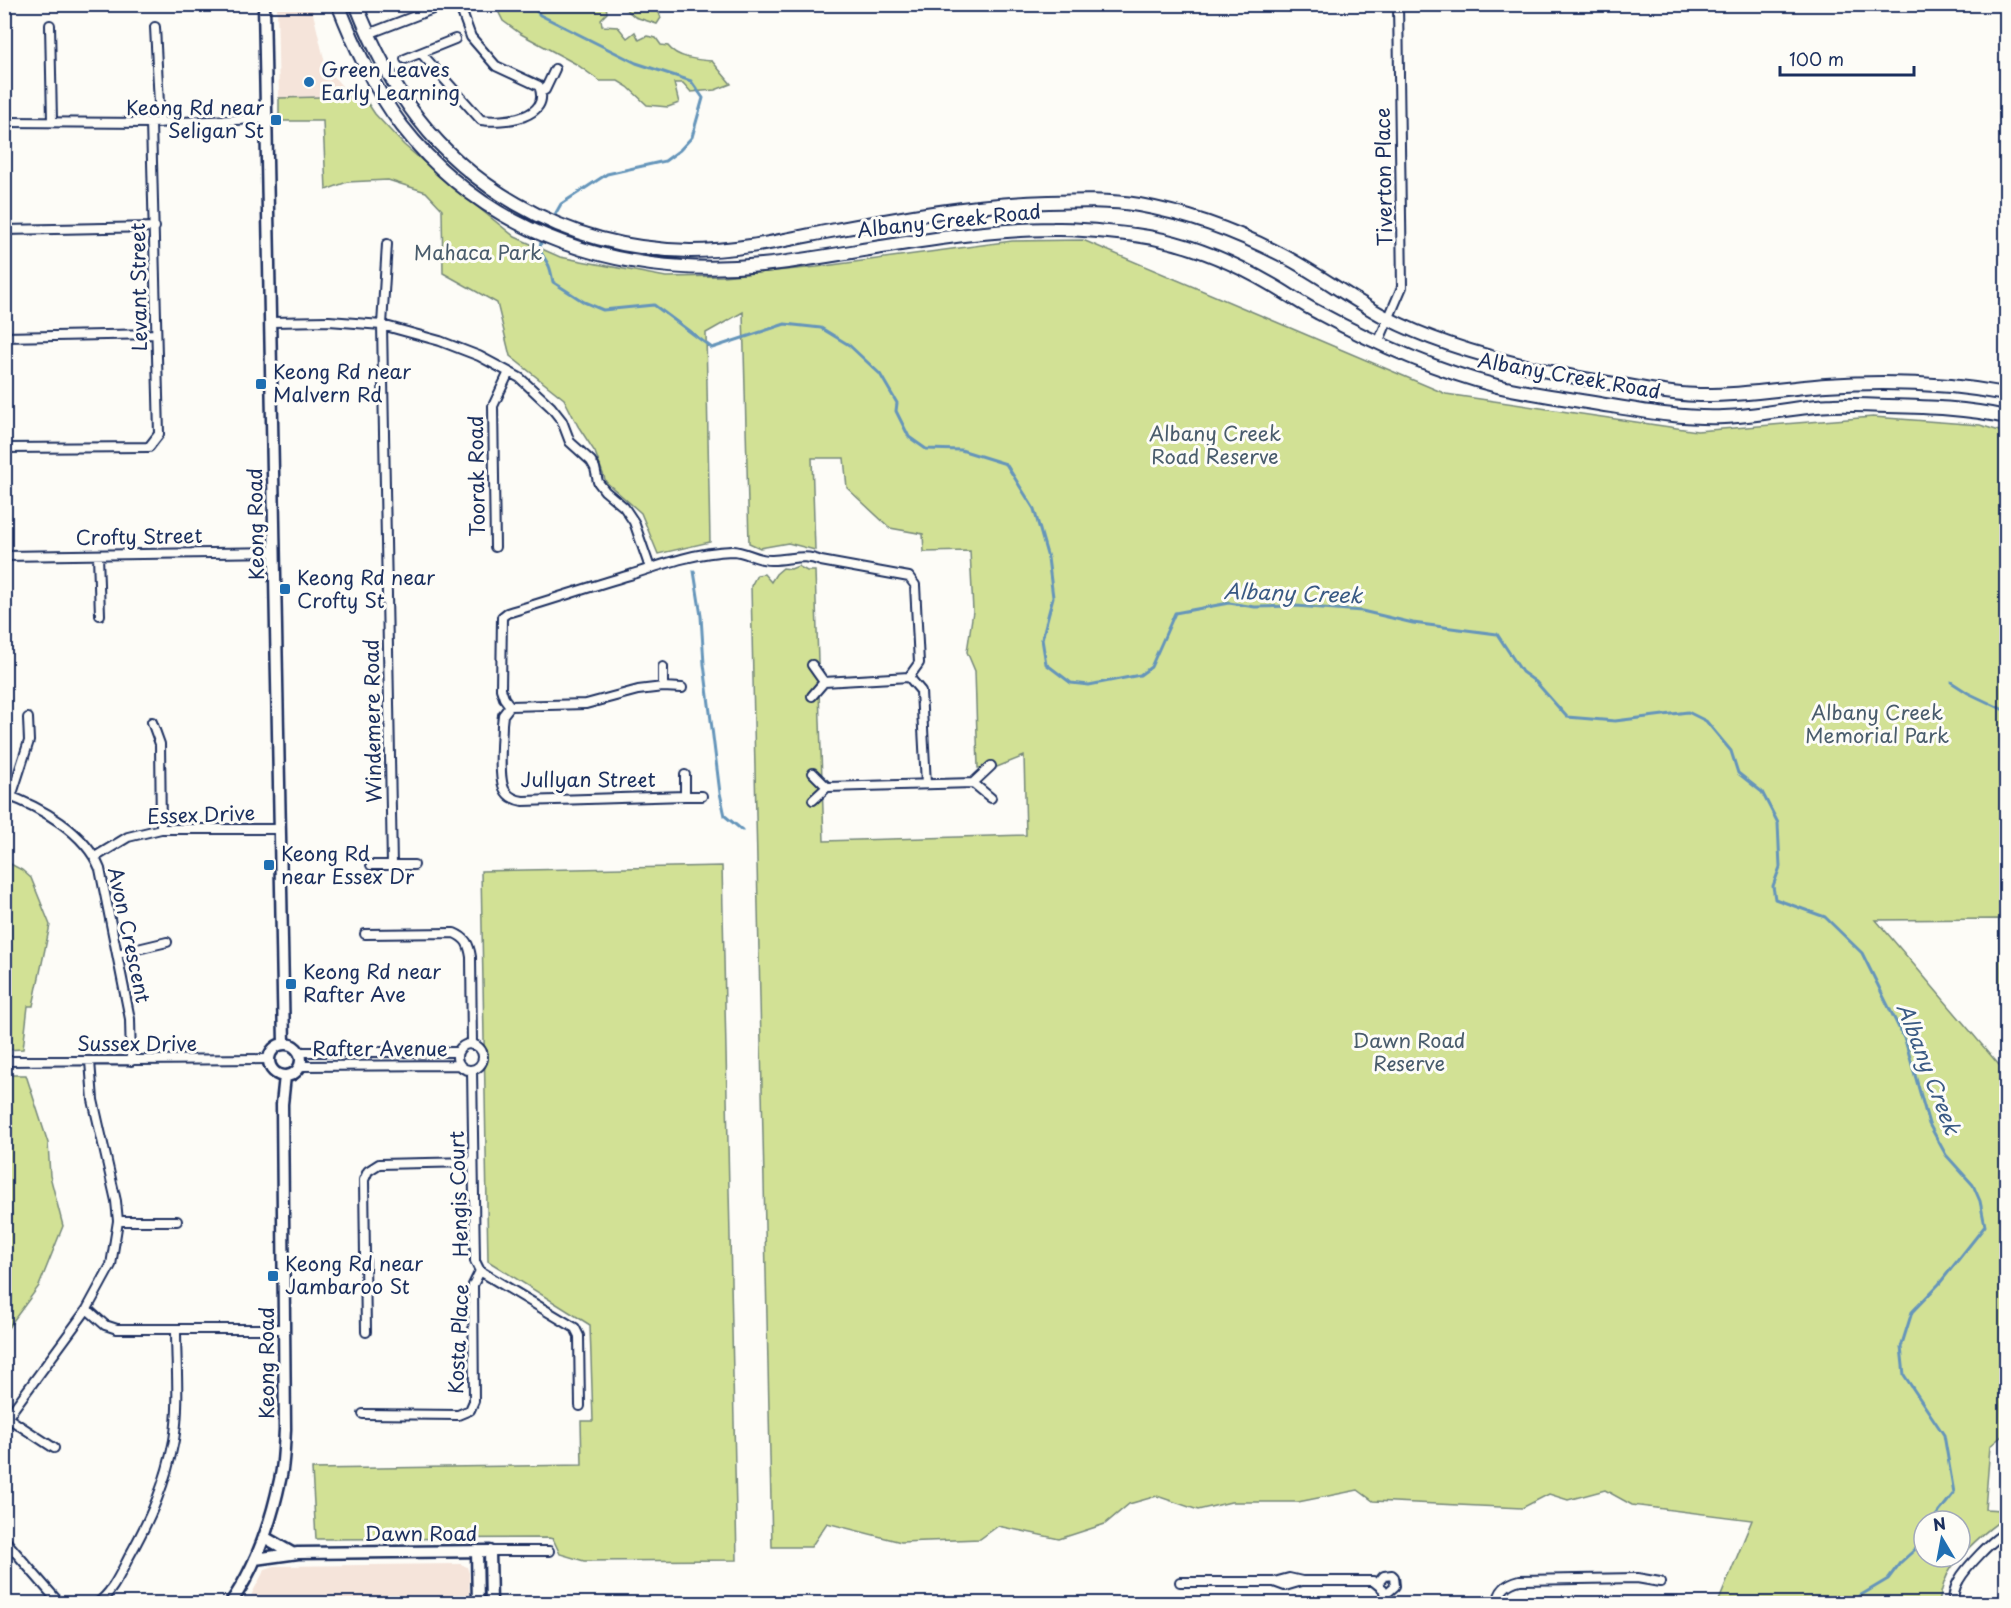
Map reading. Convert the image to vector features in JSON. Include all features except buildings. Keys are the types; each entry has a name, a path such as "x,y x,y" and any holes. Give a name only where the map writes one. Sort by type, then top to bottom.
{"main road":[{"name":"Albany Creek Road","path":"338,4 375,85 400,124 454,179 476,197 527,228 597,254 673,266 721,267 775,264 911,242 1010,231 1057,229 1141,236 1209,254 1273,285 1314,311 1378,343 1454,374 1501,387 1692,417 1720,417 1844,405 1949,408 2007,417"},
{"name":"Albany Creek Road","path":"356,4 382,64 410,109 426,129 460,163 498,193 533,213 558,225 618,243 693,251 742,248 908,217 999,203 1076,201 1136,204 1209,223 1243,237 1286,257 1388,319 1438,340 1557,374 1674,393 1730,395 1829,385 1884,384 1948,387 2007,394"},
{"path":"415,140 426,129"}],"street":[{"name":"Keong Road","path":"264,4 284,1044"},
{"path":"368,34 446,4"},
{"path":"421,53 481,120 514,119 537,109 542,98 539,86 496,66 471,37 459,4"},
{"name":"Tiverton Place","path":"1378,343 1402,287 1398,4"},
{"path":"50,25 52,121"},
{"path":"155,27 160,123"},
{"path":"405,59 455,39"},
{"path":"541,92 545,90 555,69"},
{"path":"4,122 160,123 266,119"},
{"name":"Levant Street","path":"4,448 149,447 159,434 151,123"},
{"path":"4,230 154,227"},
{"name":"Windemere Road","path":"387,244 382,325 392,865"},
{"path":"270,321 329,321 382,325 440,341 479,356 520,378 552,407 562,420 570,442 591,461 598,482 624,507 634,522 650,568"},
{"path":"4,337 156,334"},
{"name":"Toorak Road","path":"495,547 493,406 509,372"},
{"path":"682,688 663,687 638,690 586,704 510,706 501,689 502,617 507,613 689,557 734,551 760,560 812,557 821,561 909,577 915,585 919,663 909,677"},
{"name":"Crofty Street","path":"4,556 274,552"},
{"path":"99,555 100,615"},
{"path":"812,665 824,682"},
{"path":"663,667 663,687"},
{"path":"812,696 824,682 909,677"},
{"path":"909,677 921,691 926,784"},
{"name":"Jullyan Street","path":"510,706 503,715 502,724 502,784 508,796 516,800 702,796"},
{"path":"8,795 29,741 28,718"},
{"path":"152,722 160,744 161,829"},
{"path":"973,783 991,766"},
{"path":"813,772 827,787"},
{"name":"Jullyan Street","path":"685,775 686,796"},
{"path":"813,800 827,787 973,783 991,798"},
{"name":"Avon Crescent","path":"8,795 47,812 87,846 95,856 100,869 130,1019 131,1061"},
{"name":"Essex Drive","path":"95,856 128,837 161,829 279,829"},
{"path":"372,865 414,865"},
{"path":"365,934 444,932 463,937 469,945 471,957 472,1045"},
{"path":"117,954 167,942"},
{"path":"284,1044 293,1046 299,1052 300,1066 294,1073 285,1077 275,1073 268,1059 275,1047 284,1044"},
{"name":"Rafter Avenue","path":"300,1066 459,1065 472,1070 479,1066 483,1059 479,1048 472,1045 464,1046 458,1052 459,1065"},
{"name":"Rafter Avenue","path":"299,1052 458,1052"},
{"name":"Sussex Drive","path":"5,1060 268,1059"},
{"path":"54,1448 6,1420 87,1309 111,1265 118,1221 116,1201 93,1100 90,1061"},
{"name":"Hengis Court","path":"472,1070 475,1261 480,1271 575,1328 579,1336 580,1406"},
{"name":"Keong Road","path":"230,1604 255,1559 264,1537 281,1478 285,1429 282,1104 285,1077"},
{"path":"366,1332 364,1180 368,1171 379,1164 473,1162"},
{"path":"118,1221 177,1221"},
{"name":"Kosta Place","path":"363,1414 458,1415 470,1410 474,1401 473,1285 480,1271"},
{"path":"87,1309 105,1324 117,1329 285,1329"},
{"path":"96,1604 114,1584 151,1516 163,1485 176,1422 176,1329"},
{"path":"1953,1604 1953,1592 1960,1578 1994,1540 2007,1533"},
{"name":"Dawn Road","path":"264,1537 293,1553"},
{"path":"4,1539 62,1604"},
{"path":"477,1551 478,1604"},
{"path":"490,1551 491,1604"},
{"name":"Dawn Road","path":"255,1559 293,1553 549,1551"},
{"path":"1377,1584 1384,1576 1394,1577 1395,1586 1386,1594"},
{"path":"1498,1604 1502,1590 1510,1583 1520,1580 1637,1578 1660,1582"},
{"path":"1180,1582 1274,1582 1285,1586 1302,1581 1365,1580 1377,1584 1386,1594 1388,1604"}],"shaded area":[{"path":"277,5 311,5 326,67 351,97 279,98"},
{"path":"461,1564 467,1567 469,1573 470,1603 247,1603 265,1569 274,1566"}],"green space":[{"path":"495,5 606,5 607,13 601,19 602,26 618,27 627,38 635,32 639,40 647,36 656,38 661,45 668,46 682,56 712,61 731,84 715,90 691,92 683,83 674,83 679,103 668,107 647,105 618,81 600,81 576,64 521,34 503,21"},
{"path":"656,5 661,18 657,24 635,17 622,6"},
{"name":"Dawn Road Reserve","path":"363,96 375,114 404,145 515,237 560,257 666,277 723,276 817,267 1012,241 1083,240 1446,394 1697,431 1873,417 1980,425 2006,433 2006,1436 2002,1436 1990,1446 1985,1509 2002,1510 2002,1520 1972,1545 1972,1509 1912,1509 1912,1569 1951,1569 1943,1585 1939,1603 1718,1603 1752,1520 1632,1505 1605,1490 1568,1500 1549,1494 1522,1508 1373,1501 1358,1490 1298,1502 1231,1502 1198,1510 1157,1496 1129,1504 1105,1524 1059,1539 998,1526 980,1539 901,1542 827,1523 811,1547 772,1547 751,586 757,575 764,574 771,582 783,568 791,569 798,566 807,571 815,571 824,841 1026,835 1024,756 997,767 978,768 975,671 967,652 973,611 970,551 924,552 923,534 890,528 847,488 844,458 812,458 815,550 788,543 760,548 749,543 743,312 706,333 710,542 658,554 641,513 606,482 595,452 564,399 510,356 497,303 443,273 442,209 426,192 388,180 347,182 326,190 323,121 279,121 279,98","holes":["1999,919 1999,1065 1876,920"]},
{"path":"5,861 31,878 50,925 33,1006 28,1006 23,1049 5,1050"},
{"path":"722,866 737,1560 584,1561 560,1554 553,1539 549,1538 316,1539 312,1469 582,1465 581,1421 593,1421 590,1325 488,1261 481,871"},
{"path":"5,1075 26,1075 48,1143 50,1176 63,1226 39,1286 5,1332"}],"waterway":[{"name":"Albany Creek","path":"530,4 540,15 636,63 691,81 703,98 692,137 680,150 665,161 607,174 561,204 553,218"},
{"name":"Albany Creek","path":"543,238 540,249 549,266 553,282 584,302 603,310 654,305 712,348 785,324 821,328 849,345 880,374 897,403 896,411 909,437 926,449 961,450 1006,464 1034,509 1048,558 1053,597 1042,639 1046,664 1071,683 1089,685 1140,675 1151,667 1175,613 1229,603 1255,607 1296,606 1362,611 1413,623 1497,634 1522,672 1536,682 1567,717 1615,721 1688,712 1706,721 1731,751 1738,773 1762,792 1778,823 1780,867 1773,886 1775,899 1825,917 1862,953 1905,1040 1929,1124 1946,1155 1973,1185 1980,1201 1985,1226 1939,1284 1912,1312 1901,1347 1904,1375 1944,1435 1954,1493 1941,1509"},
{"path":"694,571 720,793 725,816 742,830"},
{"path":"1951,682 1968,693 2006,711"},
{"name":"Albany Creek","path":"1846,1604 1888,1579 1912,1552"}],"place":[{"name":"Green Leaves Early Learning","path":"309,82"},
{"name":"Keong Rd near Seligan St","path":"276,120"},
{"name":"Keong Rd near Malvern Rd","path":"261,384"},
{"name":"Keong Rd near Crofty St","path":"285,589"},
{"name":"Keong Rd near Essex Dr","path":"269,865"},
{"name":"Keong Rd near Rafter Ave","path":"291,984"},
{"name":"Keong Rd near Jambaroo St","path":"273,1276"}],"park label":[{"name":"Mahaca Park","path":"478,253"},
{"name":"Albany Creek Road Reserve","path":"1215,446"},
{"name":"Albany Creek Memorial Park","path":"1877,724"}]}
